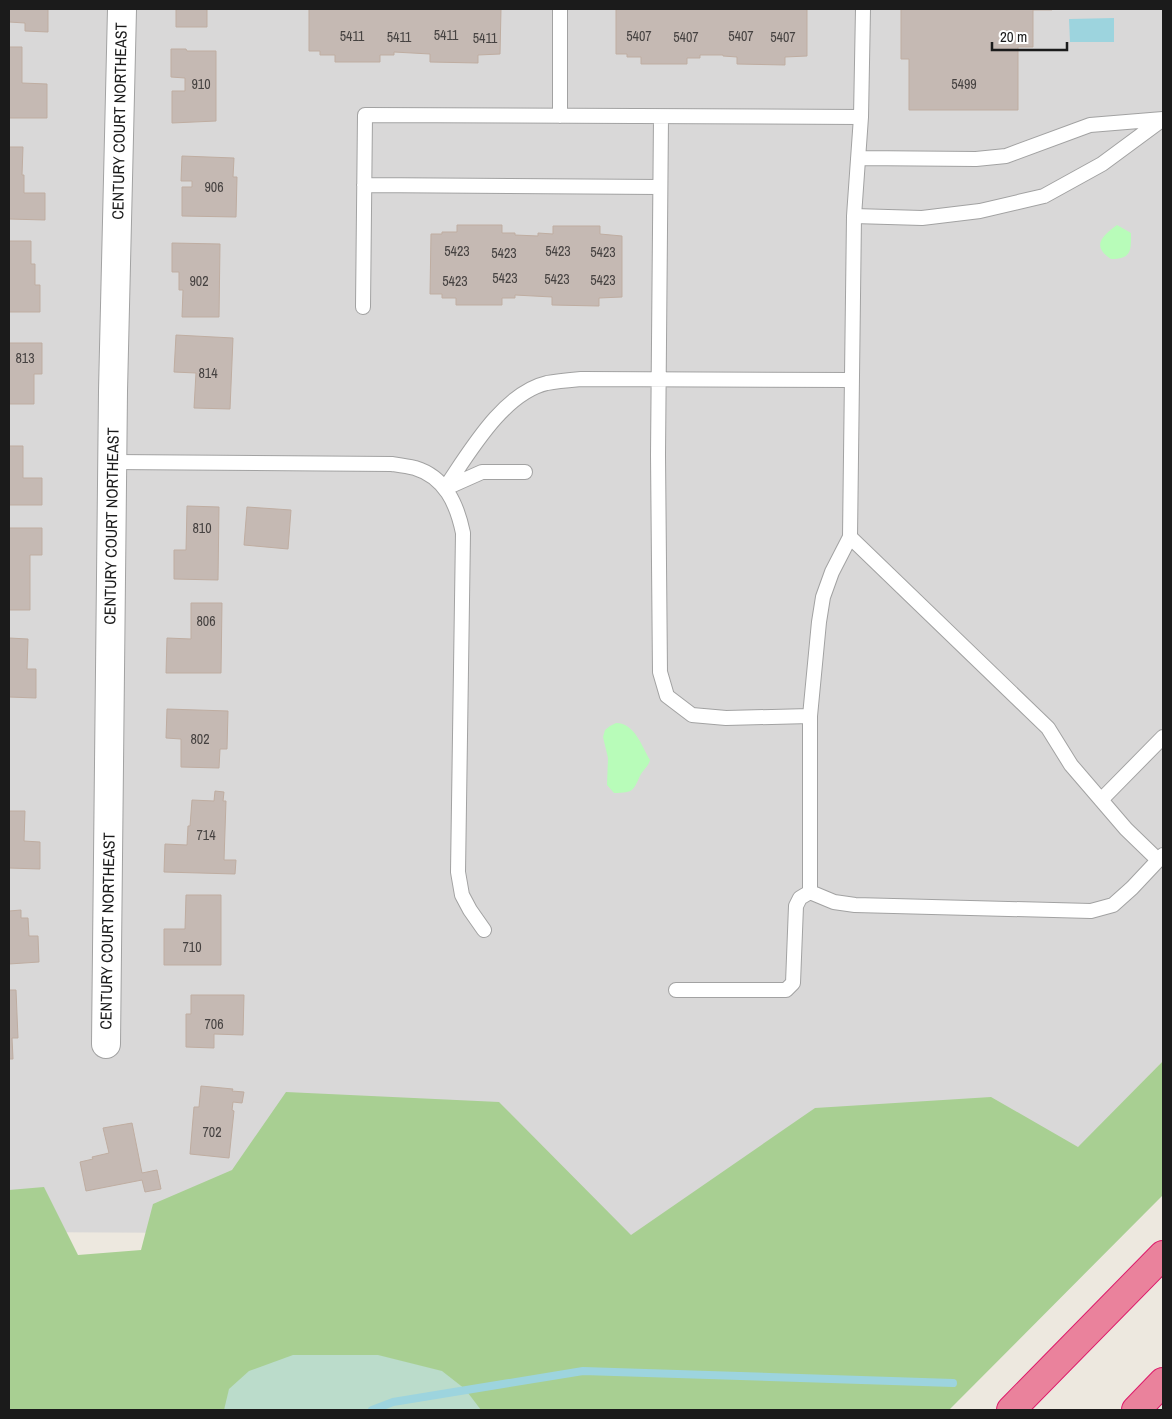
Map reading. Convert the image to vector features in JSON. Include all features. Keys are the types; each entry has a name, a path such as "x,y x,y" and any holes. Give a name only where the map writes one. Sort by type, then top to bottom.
{"highway":[{"path":"1011,1410 1163,1254"},
{"path":"1136,1410 1163,1382"}],"street":[{"name":"CENTURY COURT NORTHEAST","path":"106,1044 112,462 122,9"}],"lane":[{"path":"560,9 560,116"},
{"path":"810,892 810,716 819,622 823,597 832,572 850,537 854,216 860,117 863,9"},
{"path":"363,307 364,115 860,117"},
{"path":"661,117 659,380 660,672 667,696 692,714 726,718 810,716"},
{"path":"858,158 976,159 1006,156 1090,124 1163,119"},
{"path":"854,216 932,217 980,211 1044,196 1102,164 1163,119"},
{"path":"364,185 660,187"},
{"path":"445,488 482,433 516,398 546,384 581,379 852,380"},
{"path":"112,462 392,464 415,468 427,473 445,488 460,515 463,533 458,872 462,895 484,930"},
{"path":"445,488 482,472 526,472"},
{"path":"810,892 834,902 855,905 1091,911 1113,904 1132,888 1161,857 1126,829 1071,765 1048,728 850,537"},
{"path":"1101,800 1163,737"},
{"path":"676,990 786,990 793,984 796,906 800,898 810,892"}],"shaded area":[{"path":"9,9 1163,9 1163,1061 991,1237 9,1232"}],"green space":[{"path":"1117,225 1131,233 1131,244 1127,255 1118,259 1111,259 1101,250 1100,245 1103,237"},
{"path":"616,723 623,724 633,731 650,760 630,791 614,793 607,785 608,758 603,737 605,730"},
{"path":"1163,1061 1163,1195 949,1410 9,1410 9,1190 44,1187 78,1255 141,1250 153,1204 232,1170 286,1092 499,1102 631,1235 815,1108 991,1097 1078,1147"},
{"path":"293,1355 378,1355 442,1371 465,1389 481,1410 224,1410 229,1389 249,1371"}],"water":[{"path":"1114,18 1114,42 1070,42 1069,19"}],"building":[{"path":"9,9 48,9 48,32 25,31 25,23 9,22"},
{"path":"176,9 207,9 207,27 176,27"},
{"path":"309,9 501,9 500,54 478,55 478,63 430,62 430,54 394,52 394,55 380,55 380,62 335,62 335,55 320,55 320,51 309,51"},
{"path":"616,9 807,9 807,56 785,57 785,65 737,64 737,57 723,55 700,55 700,58 687,58 687,64 641,64 641,57 627,57 627,54 616,54"},
{"path":"901,9 1052,9 1033,10 1033,47 1018,47 1018,110 909,110 909,59 901,59"},
{"path":"9,47 22,47 22,83 47,84 47,118 9,118"},
{"path":"171,49 216,51 216,121 172,123 172,91 185,91 185,78 171,77"},
{"path":"9,147 23,147 22,175 24,175 24,193 45,193 45,220 9,219"},
{"path":"182,156 234,158 233,177 237,177 236,217 182,216 182,187 192,187 192,181 181,181"},
{"path":"457,225 502,225 502,233 538,236 538,233 553,234 553,226 600,226 600,234 622,236 622,297 599,298 599,306 552,305 552,297 515,295 515,298 502,298 502,305 456,305 456,298 442,298 442,294 430,294 431,234 457,232"},
{"path":"9,241 31,241 31,264 35,264 35,285 40,285 40,312 9,312"},
{"path":"172,243 220,244 219,317 182,317 183,290 179,290 179,272 172,272"},
{"path":"176,335 233,338 230,409 194,408 196,373 174,372"},
{"path":"9,343 42,343 42,374 34,374 34,404 9,404"},
{"path":"9,446 23,446 23,478 42,478 42,505 9,505"},
{"path":"187,506 219,507 218,580 174,579 174,550 186,550"},
{"path":"247,507 291,510 288,549 244,545"},
{"path":"9,528 42,528 42,555 30,555 30,610 9,610"},
{"path":"191,603 222,603 221,673 166,673 167,638 191,639"},
{"path":"9,638 28,639 27,669 36,669 36,698 9,697"},
{"path":"167,709 228,711 227,749 220,749 219,768 181,767 181,739 166,738"},
{"path":"215,791 224,792 223,801 226,801 224,860 236,860 235,874 164,872 165,844 187,845 192,800 214,801"},
{"path":"9,811 25,811 24,841 40,842 40,869 9,868"},
{"path":"186,895 221,895 221,965 164,965 164,929 185,929"},
{"path":"21,910 21,918 28,918 29,936 38,936 39,962 9,964 9,911"},
{"path":"9,990 16,990 18,1038 12,1038 13,1059 9,1059"},
{"path":"191,995 244,995 243,1035 214,1034 214,1048 186,1047 186,1014 191,1014"},
{"path":"201,1086 244,1092 242,1103 233,1102 232,1110 234,1111 229,1158 190,1154 194,1107 199,1107"},
{"path":"132,1123 142,1173 157,1170 161,1189 145,1192 142,1180 86,1191 80,1162 109,1153 103,1128"}],"waterway":[{"path":"372,1410 393,1402 583,1371 953,1383"}]}
